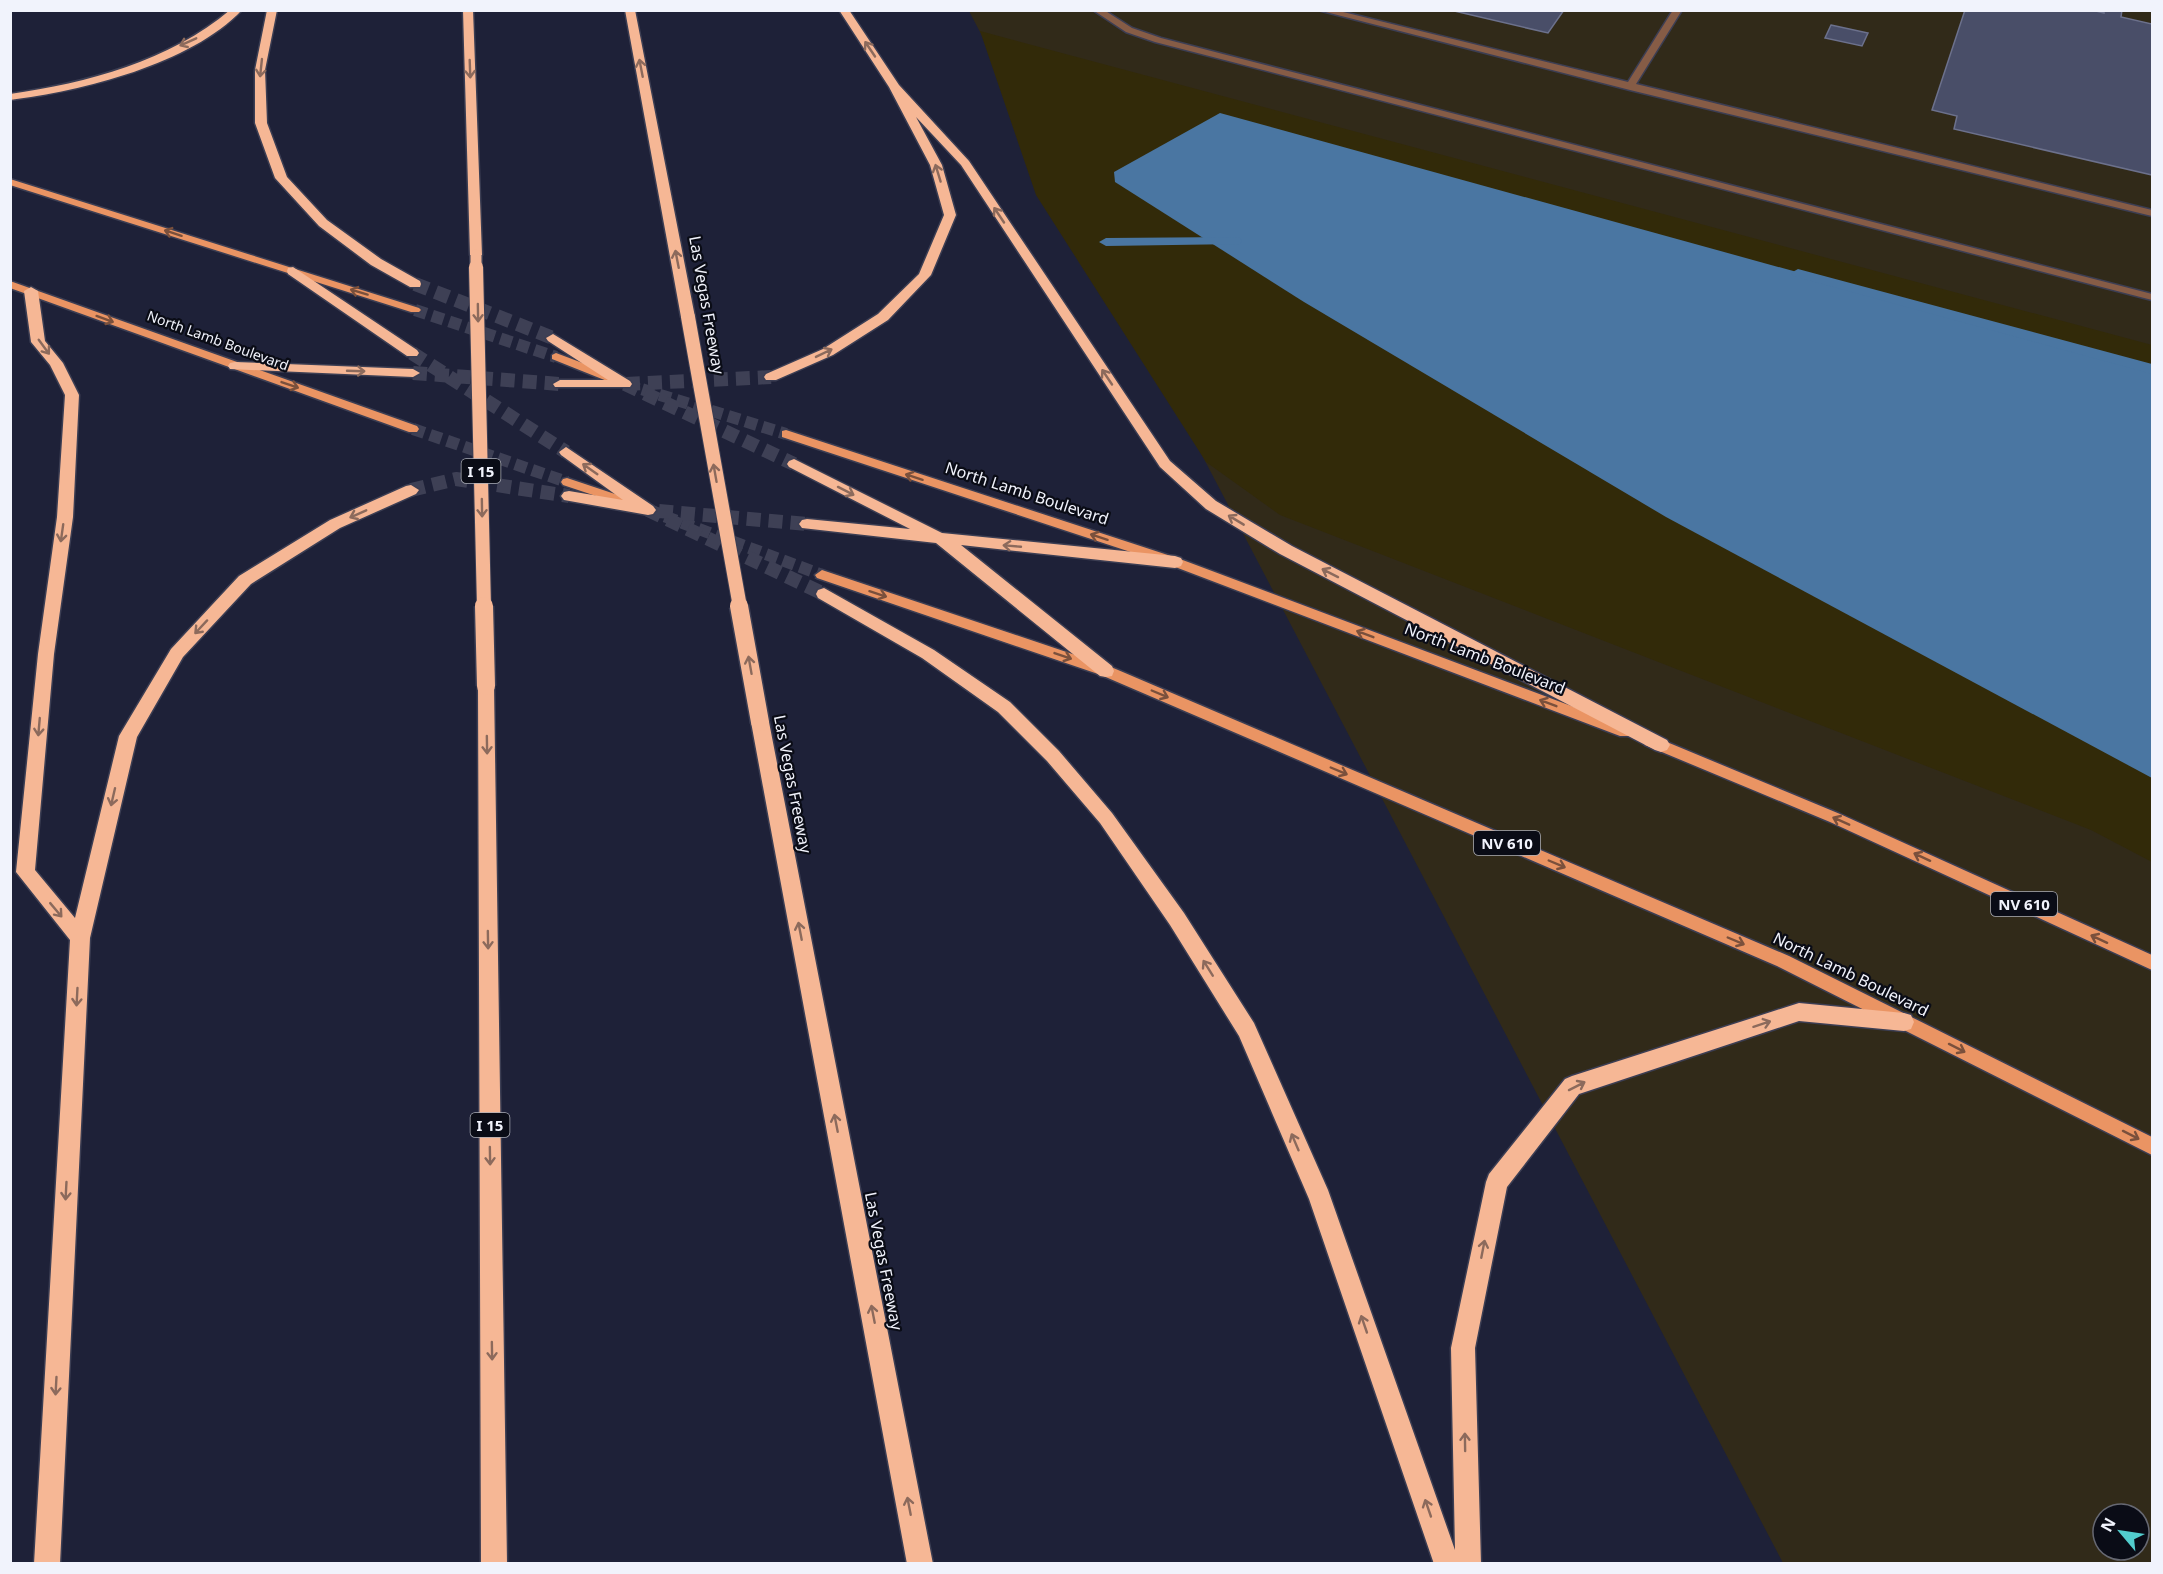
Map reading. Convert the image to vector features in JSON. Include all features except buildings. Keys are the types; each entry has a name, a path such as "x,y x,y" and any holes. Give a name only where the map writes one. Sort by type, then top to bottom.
{"highway":[{"path":"10,97 85,82 148,61 205,35 237,10"},
{"path":"272,10 260,70 261,123 281,178 323,223 376,262 416,284"},
{"name":"I 15","path":"468,10 486,686 494,1563"},
{"name":"Las Vegas Freeway","path":"630,10 688,317 760,722 920,1563"},
{"path":"771,377 828,352 883,317 925,274 950,215 936,165 895,87 844,10"},
{"path":"895,87 965,163 1165,464 1211,505 1286,550 1661,746"},
{"path":"293,272 412,353"},
{"path":"31,291 38,342 56,363 72,395 65,517 46,654 25,872 80,938"},
{"path":"553,338 625,384"},
{"path":"235,366 413,373"},
{"path":"560,384 625,384"},
{"path":"566,453 648,510 568,489"},
{"path":"794,464 944,540 1106,671"},
{"path":"47,1563 80,938 128,736 177,653 245,580 336,524 411,490"},
{"path":"807,524 944,540 1175,562"},
{"path":"823,585 1004,707 1053,756 1106,818 1177,919 1247,1030 1320,1198 1447,1563"},
{"path":"1468,1563 1463,1348 1497,1182 1572,1086 1799,1012 1904,1022"}],"main road":[{"path":"10,182 415,310"},
{"name":"North Lamb Boulevard","path":"10,284 413,429"},
{"path":"556,357 625,384"},
{"name":"North Lamb Boulevard","path":"786,434 1175,562 1661,746 1845,823 2152,963"},
{"name":"North Lamb Boulevard","path":"823,585 1106,671 1783,961 2152,1146"}],"lane":[{"path":"1097,10 1129,30 1158,40 2152,297"},
{"path":"1322,10 2152,213"},
{"path":"1630,87 1678,10"}],"shaded area":[{"path":"969,11 2152,11 2152,1563 1783,1563"}],"sand":[{"path":"980,31 2152,345 2152,862 2091,830 1280,515 1206,462 1036,195"}],"water":[{"path":"1220,113 2152,370 2152,778 1666,517 1304,302 1115,182 1114,172"}],"waterway":[{"path":"1106,242 1235,241"},
{"path":"1798,273 2152,369"}],"tunnel":[{"path":"415,284 553,338"},
{"path":"415,310 556,357"},
{"path":"412,353 447,376"},
{"path":"413,373 447,376"},
{"path":"447,376 560,384"},
{"path":"447,376 566,452"},
{"path":"626,384 771,377"},
{"path":"625,384 786,434"},
{"path":"625,384 794,464"},
{"path":"413,429 567,482"},
{"path":"411,490 456,479 569,496"},
{"path":"648,510 822,575"},
{"path":"648,510 824,594"},
{"path":"659,511 807,524"}]}
